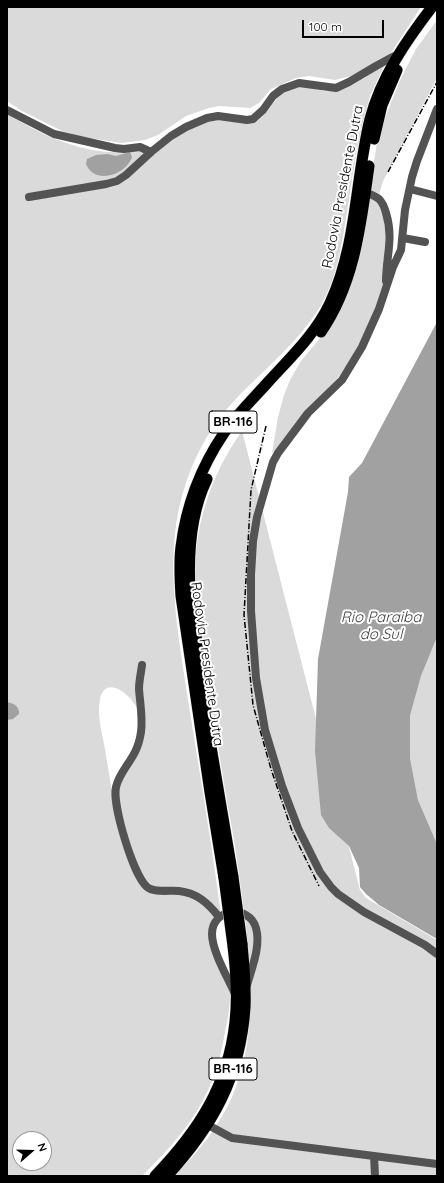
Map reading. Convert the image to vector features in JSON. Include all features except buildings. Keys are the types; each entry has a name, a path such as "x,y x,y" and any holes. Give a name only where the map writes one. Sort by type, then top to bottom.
{"highway":[{"name":"Rodovia Presidente Dutra","path":"228,877 210,792 181,596 181,547 186,522 192,498 199,479 224,434 236,417 318,325 329,304 338,284 347,253 364,148 371,118 381,88 398,54 432,7"},
{"name":"Rodovia Presidente Dutra","path":"155,1176 183,1146 201,1120 216,1093 226,1069 232,1045 240,996 238,945 191,604 189,572 193,527 205,482 222,448 236,429 315,340 331,318 347,282 353,261 372,149 382,105 396,73 408,52 437,13"},
{"name":"Rodovia Presidente Dutra","path":"167,1176 196,1143 208,1125 223,1095 236,1060 241,1036 245,1007 240,996"}],"street":[{"path":"29,197 117,181 126,176 151,152 181,130 207,118 218,116 247,120 253,119 263,110 273,96 282,89 299,83 336,88 398,54"},
{"path":"437,108 417,161 405,210 401,250 362,347 342,380 308,413 273,462 257,517 253,541 251,575 252,636 256,678 264,730 282,786 298,828 320,872 331,887 364,912 425,945 437,954"},
{"path":"7,110 54,134 115,148 124,149 140,147 151,152"},
{"path":"410,189 437,196"},
{"path":"365,192 380,200 385,209 390,226 390,247 386,269 386,290"},
{"path":"403,238 425,242"},
{"path":"142,665 139,684 141,730 135,752 115,787 118,816 133,862 140,878 146,886 155,890 180,892 195,896 208,904 219,917"},
{"path":"233,912 241,913 250,918 256,929 257,946 240,996 222,966 212,940 213,926 219,917 233,912"},
{"path":"208,1125 232,1138 437,1164"},
{"path":"374,1156 375,1176"}],"shaded area":[{"path":"7,7 421,7 389,56 351,76 335,80 309,76 296,78 271,89 259,103 250,108 219,106 209,108 186,116 158,135 145,140 122,143 83,137 62,131 22,111 7,101"},
{"path":"437,20 437,78 383,181 379,195 383,209 387,242 382,278 385,290 356,353 331,387 280,447 272,453 278,417 290,380 301,361 331,325 359,251 378,137 390,105 402,76 416,49"},
{"path":"385,64 370,96 365,114 356,156 345,227 332,282 320,307 301,333 233,402 218,420 200,449 191,469 179,508 173,564 174,592 180,649 221,915 219,916 202,898 194,894 158,889 146,884 142,878 125,834 118,797 119,782 137,751 140,742 142,734 141,718 133,702 120,690 111,687 106,689 100,699 100,722 115,810 133,867 144,887 150,892 156,894 183,895 195,899 206,906 217,917 212,926 212,945 225,974 230,993 227,1022 214,1075 197,1112 173,1144 142,1176 7,1176 7,114 33,129 76,146 106,152 124,152 142,149 148,152 120,178 122,181 172,139 195,126 222,119 253,123 262,117 278,98 288,90 305,87 324,91 340,90 347,88"},
{"path":"242,431 360,890 366,898 437,940 437,1176 174,1176 207,1139 232,1097 241,1073 249,1023 250,972 245,921 236,852 219,755 196,586 197,544 200,524 212,485 231,448"},
{"path":"437,637 437,844 418,800 410,758 410,716 421,676"}],"water":[{"path":"130,152 132,157 129,163 118,172 110,175 96,175 90,171 86,164 87,159 96,155 108,154 116,156"},
{"name":"Rio Paraiba do Sul","path":"437,322 437,637 421,676 410,716 410,758 418,800 437,844 437,939 379,905 360,887 359,868 349,846 329,828 321,815 315,751 318,659 348,492 349,477 362,463"},
{"path":"7,702 14,705 18,709 19,714 13,719 7,720"}],"railway":[{"path":"388,172 437,82"},
{"path":"266,426 251,490 244,615 253,705 271,769 292,831 319,886"}]}
